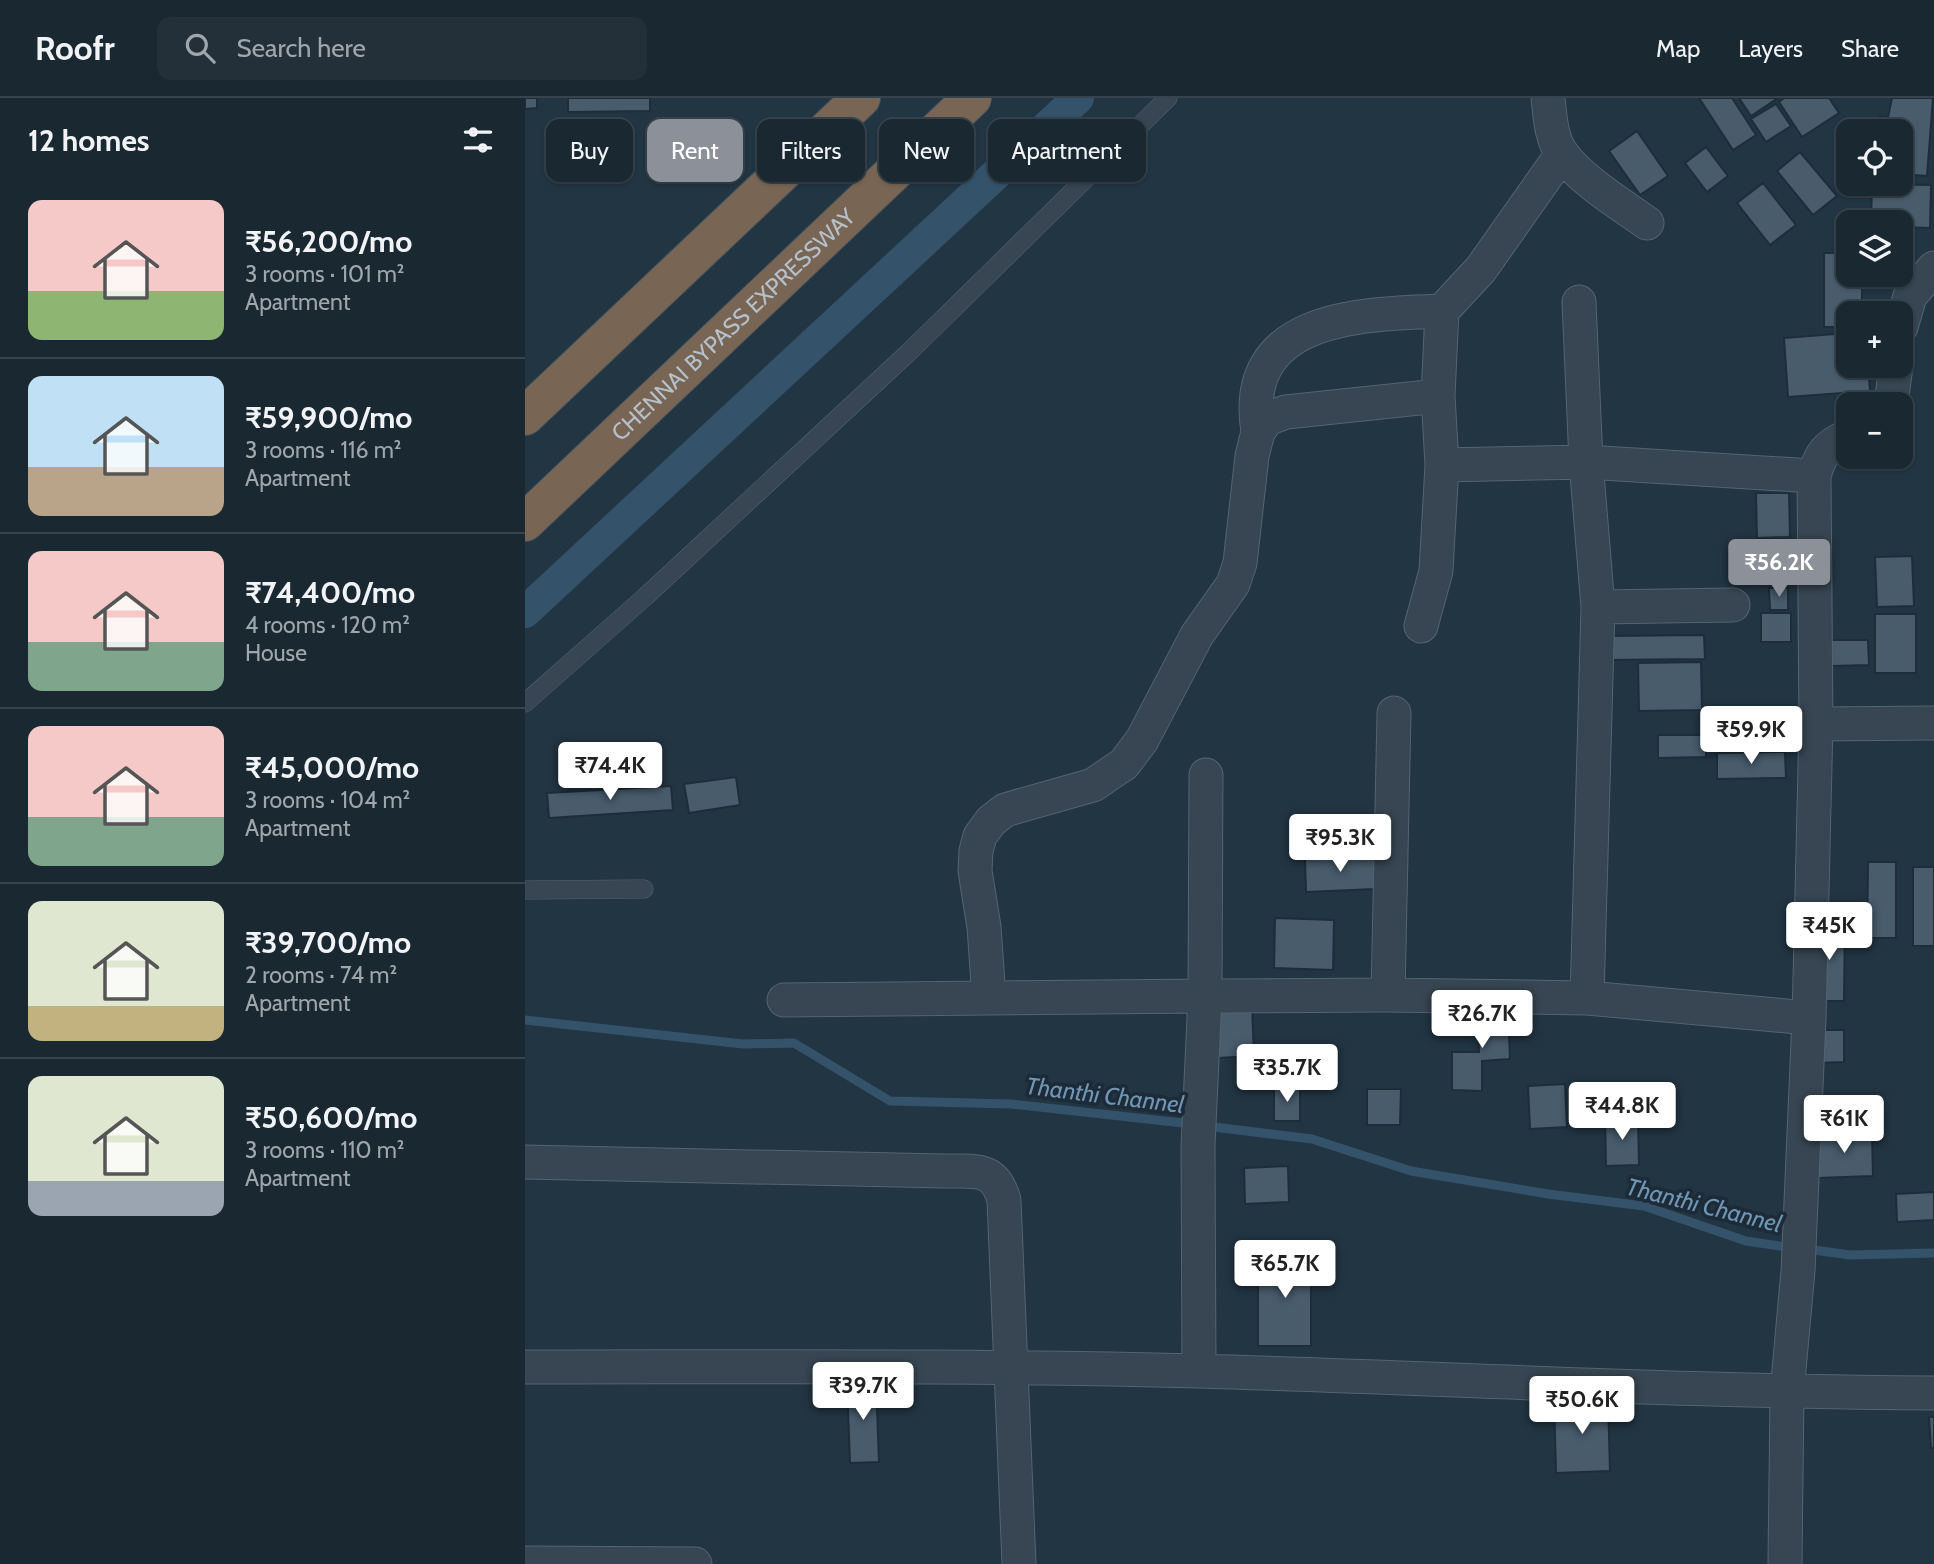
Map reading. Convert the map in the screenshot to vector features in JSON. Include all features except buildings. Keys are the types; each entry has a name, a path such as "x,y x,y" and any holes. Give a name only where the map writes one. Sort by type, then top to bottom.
{"highway":[{"path":"525,416 862,98"},
{"name":"CHENNAI BYPASS EXPRESSWAY","path":"525,522 972,98"}],"street":[{"path":"1548,98 1551,125 1562,154 1600,190 1647,223"},
{"path":"1420,626 1436,571 1442,465 1438,396 1442,311 1481,269 1562,154"},
{"path":"1909,301 1934,268"},
{"path":"1579,302 1586,462 1598,607 1587,999"},
{"path":"1258,432 1254,410 1256,387 1264,367 1280,347 1300,334 1373,313 1442,311"},
{"path":"989,998 984,927 975,872 980,836 991,821 1005,810 1093,785 1124,764 1142,740 1197,635 1233,583 1240,563 1252,456 1258,432 1267,419 1286,412 1438,396"},
{"path":"1785,1564 1787,1392 1798,1271 1809,1018 1816,724 1814,476 1819,458 1836,441"},
{"path":"1442,465 1586,462 1814,476"},
{"path":"1598,607 1733,605"},
{"path":"1388,995 1394,713"},
{"path":"1816,724 1934,723"},
{"path":"1199,1371 1198,1146 1205,996 1206,775"},
{"path":"784,1000 1388,995 1587,999 1809,1018"},
{"path":"525,1162 979,1172 991,1176 999,1184 1004,1200 1019,1564"},
{"path":"525,1367 1010,1367 1787,1392 1934,1392"},
{"path":"525,1563 695,1564"}],"lane":[{"path":"525,703 645,597 908,353 1168,98"},
{"path":"525,890 645,889"}],"waterway":[{"path":"525,612 1078,98"},
{"name":"Thanthi Channel","path":"525,1020 743,1044 794,1043 890,1101 1011,1104 1192,1124"},
{"name":"Thanthi Channel","path":"1206,1126 1312,1139 1411,1171 1548,1194 1644,1206 1746,1241 1793,1248"},
{"name":"Thanthi Channel","path":"1807,1249 1850,1255 1934,1253"}]}
